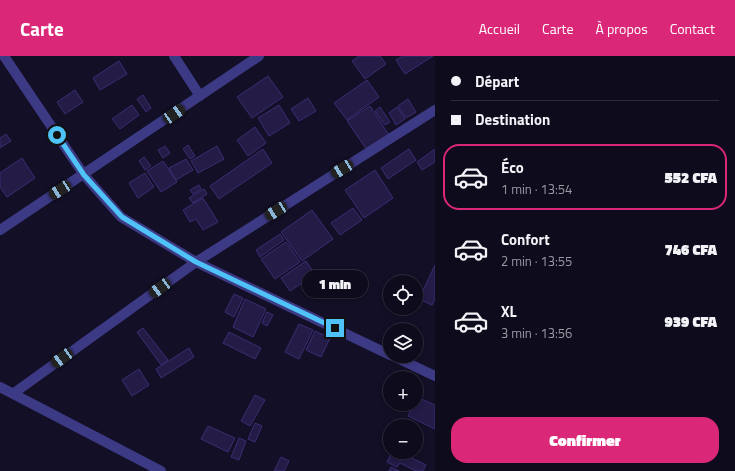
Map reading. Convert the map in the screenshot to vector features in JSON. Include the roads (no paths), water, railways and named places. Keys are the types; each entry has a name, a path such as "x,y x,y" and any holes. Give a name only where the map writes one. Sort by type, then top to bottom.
{"street":[{"path":"4,56 84,175 122,217 196,262 383,351"},
{"path":"174,56 200,96"},
{"path":"0,230 259,56"},
{"path":"14,393 196,262 435,110"},
{"path":"408,363 435,376"},
{"path":"0,387 161,471"}]}
